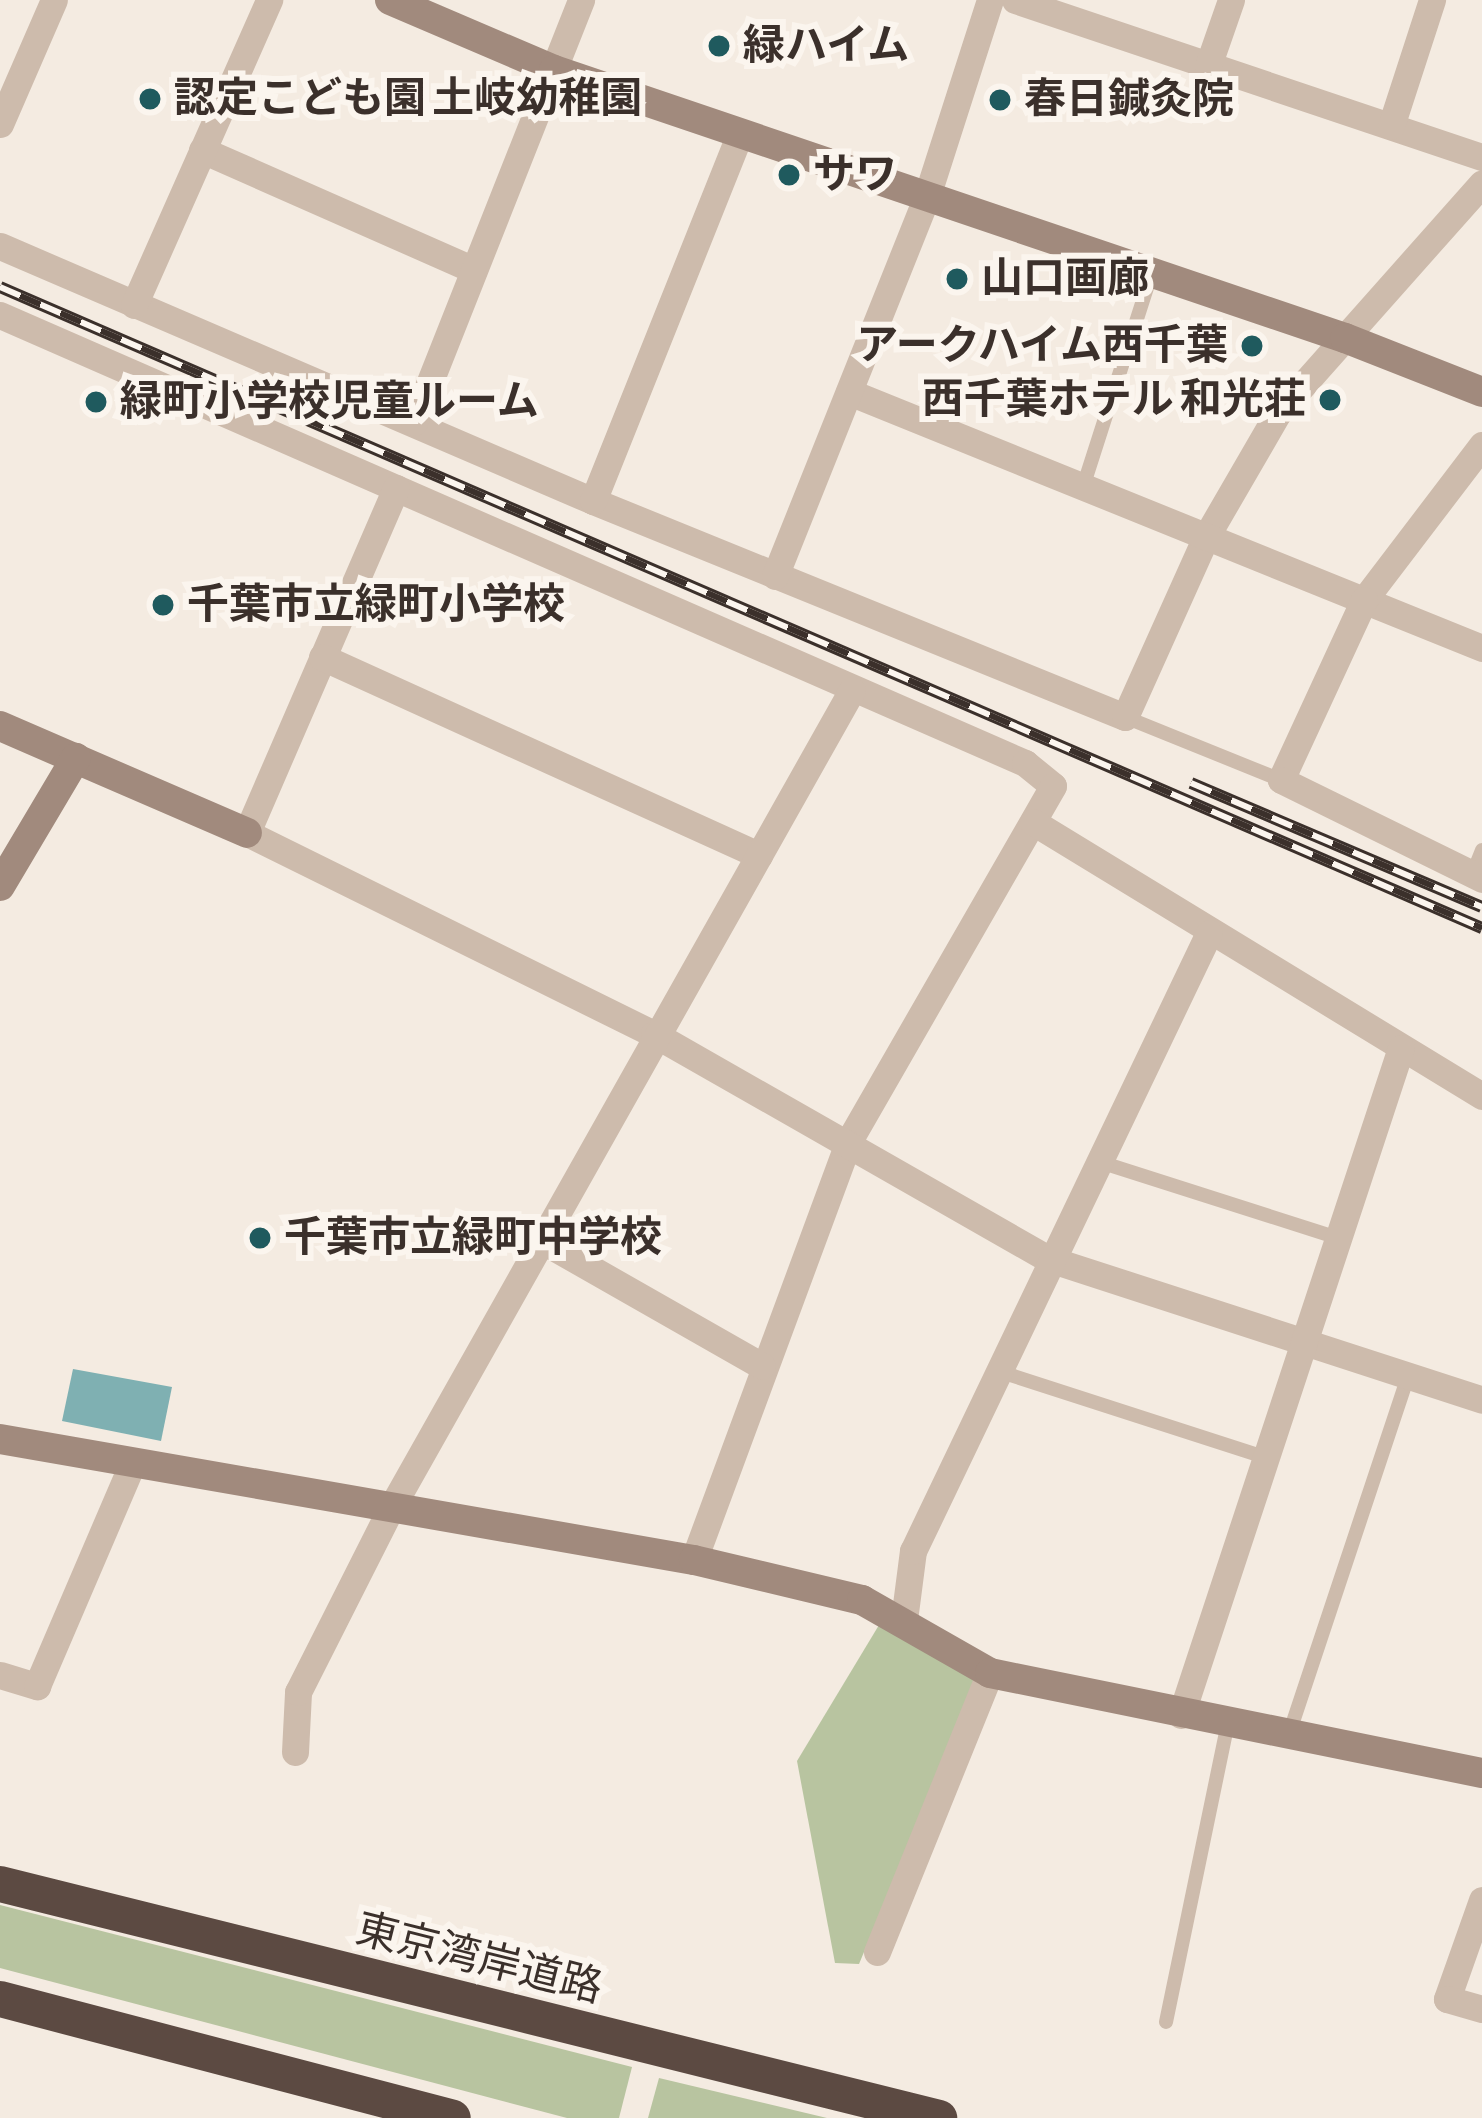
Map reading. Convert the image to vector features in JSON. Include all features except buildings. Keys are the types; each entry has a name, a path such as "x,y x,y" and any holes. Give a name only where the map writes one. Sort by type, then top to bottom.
{"highway":[{"name":"東京湾岸道路","path":"0,1884 938,2118"},
{"path":"0,1999 453,2118"}],"street":[{"path":"0,124 54,0"},
{"path":"134,305 268,0"},
{"path":"390,0 554,70 1346,338 1482,392"},
{"path":"414,422 581,0"},
{"path":"776,576 927,196 990,0"},
{"path":"1015,0 1482,157"},
{"path":"1208,66 1231,0"},
{"path":"1391,126 1432,0"},
{"path":"593,501 740,134"},
{"path":"202,149 474,270"},
{"path":"0,247 593,501 1124,716 1206,537 1278,413 1482,182"},
{"path":"0,315 1025,763 1053,786 848,1143 694,1560"},
{"path":"848,392 1482,647"},
{"path":"1479,868 1281,779 1364,600 1482,445"},
{"path":"247,833 396,488"},
{"path":"322,657 759,855"},
{"path":"295,1752 298,1692 390,1510 654,1034 852,690"},
{"path":"0,726 247,833 654,1034 1048,1259 1482,1400"},
{"path":"0,886 76,758"},
{"path":"1033,822 1482,1096"},
{"path":"904,1620 913,1551 1048,1259 1209,933"},
{"path":"1180,1715 1401,1048"},
{"path":"541,1240 762,1366"},
{"path":"0,1438 694,1560 862,1600 990,1673 1482,1773"},
{"path":"0,1675 37,1686 133,1462"},
{"path":"877,1952 990,1673"},
{"path":"1482,1900 1447,1999 1482,2008"}],"lane":[{"path":"1083,487 1152,272"},
{"path":"1124,716 1281,779"},
{"path":"1096,1160 1335,1238"},
{"path":"998,1371 1264,1457"},
{"path":"1289,1734 1408,1377"},
{"path":"1166,2022 1228,1721"}],"green space":[{"path":"879,1625 971,1675 975,1686 859,1964 835,1963 797,1761"},
{"path":"0,1905 632,2067 619,2118 567,2118 0,1968"},
{"path":"659,2078 827,2118 648,2118"}],"water":[{"path":"73,1369 172,1387 161,1441 62,1421"}],"railway":[{"path":"0,287 1482,928"},
{"path":"1191,783 1482,907"}],"place":[{"name":"緑ハイム","path":"719,46"},
{"name":"認定こども園 土岐幼稚園","path":"150,99"},
{"name":"春日鍼灸院","path":"1000,100"},
{"name":"サワ","path":"789,175"},
{"name":"山口画廊","path":"957,279"},
{"name":"アークハイム西千葉","path":"1252,346"},
{"name":"西千葉ホテル 和光荘","path":"1330,400"},
{"name":"緑町小学校児童ルーム","path":"96,402"},
{"name":"千葉市立緑町小学校","path":"163,605"},
{"name":"千葉市立緑町中学校","path":"260,1238"}]}
